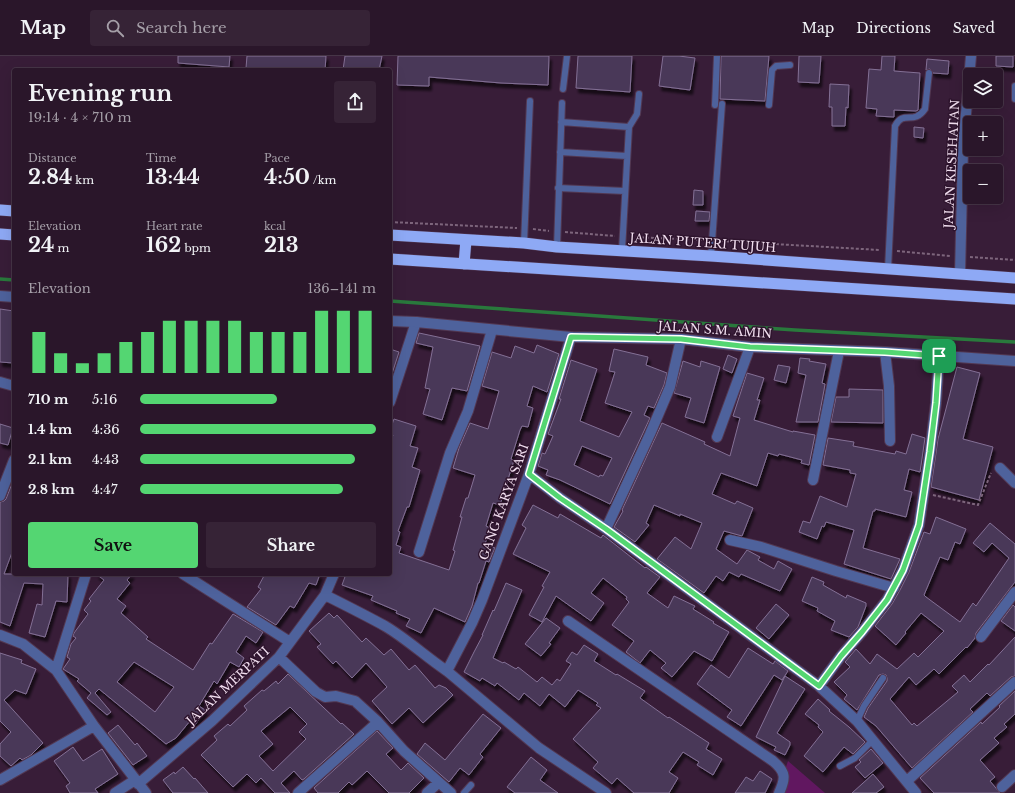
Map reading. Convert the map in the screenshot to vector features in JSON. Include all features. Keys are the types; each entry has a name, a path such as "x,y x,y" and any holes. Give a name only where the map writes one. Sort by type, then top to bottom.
{"highway":[{"path":"0,210 12,211"},
{"path":"0,234 12,235"},
{"name":"JALAN PUTERI TUJUH","path":"392,235 524,243 1015,278"},
{"path":"464,264 466,240"},
{"path":"392,259 1015,299"}],"street":[{"name":"JALAN KESEHATAN","path":"960,274 964,148 971,56"},
{"path":"0,296 12,297"},
{"name":"JALAN S.M. AMIN","path":"392,321 416,322 571,337 681,339 750,347 885,352 1015,362"},
{"path":"392,396 416,322"},
{"path":"419,552 450,452 468,411 492,330"},
{"name":"GANG KARYA SARI","path":"447,671 472,623 482,600 529,474 571,337"},
{"path":"606,529 670,387 681,339"},
{"path":"717,437 750,347"},
{"path":"813,480 839,351"},
{"path":"885,352 889,386 890,442"},
{"path":"819,686 841,656 887,600 903,570 919,525 936,403 939,356"},
{"path":"0,382 12,385"},
{"path":"0,496 12,465"},
{"path":"1000,468 1015,483"},
{"path":"529,474 819,686 857,721 916,793"},
{"path":"730,540 761,547 836,572 894,588"},
{"path":"56,670 85,576"},
{"path":"186,576 290,642"},
{"name":"JALAN MERPATI","path":"115,793 137,782 212,721 279,657 325,595 333,576"},
{"path":"981,636 1015,592"},
{"path":"325,595 385,627 447,671 539,748 606,793"},
{"path":"568,621 773,761 783,772 783,781 780,793"},
{"path":"0,635 23,644 56,670 94,726 146,793"},
{"path":"279,657 316,692 325,697 336,696 355,701 378,722 404,751 452,793"},
{"path":"907,781 1015,682"},
{"path":"298,793 378,722"},
{"path":"0,780 94,726"},
{"path":"1002,786 1015,775"},
{"path":"427,793 438,782"}],"lane":[{"path":"563,89 567,56"},
{"path":"714,105 716,56"},
{"path":"769,105 772,70 776,66 790,65"},
{"path":"888,269 895,126 903,117 915,118 925,109 929,73"},
{"path":"1015,86 1015,99"},
{"path":"622,250 629,127 637,114 639,94"},
{"path":"524,243 530,101"},
{"path":"557,246 562,102"},
{"path":"711,256 722,104"},
{"path":"561,122 629,127"},
{"path":"560,152 627,156"},
{"path":"558,188 625,192"},
{"path":"857,721 864,706 882,678"},
{"path":"840,766 849,763 873,740"},
{"path":"464,793 471,785"}],"path":[{"path":"923,492 978,505 994,465 1000,468"}],"shaded area":[{"path":"788,761 825,793 777,793"}],"building":[{"path":"178,56 230,56 229,67 178,63"},
{"path":"247,56 326,56 325,68 246,68"},
{"path":"345,56 382,56 379,68 343,68"},
{"path":"398,56 549,56 548,85 429,77 429,86 397,85"},
{"path":"578,56 632,56 630,92 576,88"},
{"path":"663,56 695,58 690,90 659,86"},
{"path":"721,56 769,56 765,101 720,99"},
{"path":"799,56 821,56 819,83 798,82"},
{"path":"882,56 895,56 894,71 920,73 918,110 894,110 894,117 876,116 877,109 866,108 869,69 881,70"},
{"path":"996,56 1013,56 1013,67 996,66"},
{"path":"927,59 949,61 948,74 933,73 930,69 926,70"},
{"path":"830,84 849,85 848,108 846,107 845,126 832,126 832,107 829,107"},
{"path":"914,127 924,128 923,138 914,137"},
{"path":"694,190 703,191 703,205 693,205"},
{"path":"696,211 710,212 709,221 695,221"},
{"path":"0,309 12,311 12,363 0,362"},
{"path":"419,333 480,346 467,391 452,388 442,420 423,414 430,389 425,388 433,347 416,343"},
{"path":"537,345 559,354 547,392 533,386 527,406 533,408 528,427 522,426 520,430 511,459 514,460 500,505 493,503 486,526 490,528 485,544 495,548 489,562 486,561 472,606 465,622 434,608 421,633 406,626 410,619 396,613 397,611 371,600 373,596 342,585 345,576 392,576 392,424 394,419 416,426 410,446 418,448 412,467 420,470 409,507 407,507 398,531 400,532 396,545 401,547 399,553 449,570 455,551 453,550 462,517 460,517 475,475 453,468 459,448 470,423 488,429 499,391 482,386 492,352 511,358 515,346 534,353"},
{"path":"614,349 648,357 646,365 667,373 664,385 654,408 648,406 644,415 650,418 610,504 560,480 546,475 548,470 538,466 542,453 545,454 553,436 548,434 561,399 559,399 571,360 597,369 580,421 619,437 632,412 605,403 615,372 609,371","holes":["582,446 612,458 603,476 600,475 599,477 574,465"]},
{"path":"392,350 399,352 392,374"},
{"path":"728,355 737,359 732,373 723,369"},
{"path":"800,358 810,359 809,361 826,364 822,383 825,384 818,422 796,422 806,375 798,373"},
{"path":"683,361 700,367 701,361 720,367 704,423 685,417 691,398 674,393"},
{"path":"778,365 790,367 786,383 774,380"},
{"path":"957,367 980,373 963,439 993,447 979,500 931,487 938,439"},
{"path":"747,373 764,378 757,400 760,400 754,420 793,432 815,435 809,465 801,463 802,460 779,454 778,456 768,453 757,486 721,473 712,494 735,504 737,501 753,508 742,536 724,531 716,549 737,564 747,550 760,557 758,560 774,569 778,561 792,569 780,591 741,574 739,577 729,572 723,581 716,576 704,593 657,559 675,537 691,549 702,523 654,505 646,523 649,525 635,542 614,527 623,511 622,510 662,423 705,442 704,444 730,456 740,418 733,416"},
{"path":"849,389 883,390 883,423 831,422 836,397 849,397"},
{"path":"0,424 12,428 8,445 0,443"},
{"path":"912,434 925,438 920,472 909,469 904,490 912,492 906,517 875,509 875,511 873,511 863,548 900,559 891,579 844,564 854,530 826,522 824,527 822,526 817,539 799,532 803,521 810,523 820,496 847,507 856,474 850,473 850,470 823,465 828,438 854,442 853,446 895,454 896,451 906,454"},
{"path":"12,484 12,552 4,574 12,574 12,576 68,576 67,602 56,601 45,637 29,633 37,604 42,605 43,584 24,583 10,626 0,622 0,502 6,499"},
{"path":"533,505 558,518 560,514 601,538 603,535 645,568 646,567 660,577 647,593 668,608 674,596 695,606 693,609 729,632 712,661 694,651 672,677 661,668 666,663 650,650 640,663 626,652 634,641 612,625 629,602 626,599 627,597 603,578 591,593 604,603 591,621 556,596 542,622 529,615 550,572 513,554 526,528 522,525"},
{"path":"936,517 966,529 960,544 955,542 948,560 940,557 924,595 926,597 960,622 973,603 976,606 1009,558 992,543 984,552 973,543 990,523 1015,544 1015,582 976,633 975,638 967,648 966,647 939,674 934,669 916,685 909,677 890,699 912,725 914,723 917,726 958,692 952,686 964,675 970,682 988,664 989,665 1015,637 1015,676 1011,677 990,696 987,693 970,709 973,712 912,768 876,726 864,717 868,708 887,681 886,675 879,675 857,710 844,699 847,695 834,682 850,667 845,662 856,649 870,664 877,654 897,669 914,653 918,657 944,631 921,613 896,645 875,626 892,604 900,590 909,572 924,532 930,534"},
{"path":"99,576 130,576 127,580 130,583 117,599 126,606 121,613 148,637 146,639 193,670 210,643 212,644 233,614 263,632 256,643 246,636 236,652 244,658 239,667 230,662 217,684 214,681 199,706 205,710 195,725 190,721 176,738 166,744 99,689 95,693 111,712 107,715 87,698 91,693 77,681 79,679 63,669 70,659 67,657 71,644 76,638 73,636 74,633 88,614 84,610 91,601 89,599 104,580","holes":["134,662 174,687 155,712 117,682"]},
{"path":"264,576 319,576 316,585 309,583 294,608 290,606 276,625 247,607 261,589 258,587"},
{"path":"812,577 824,582 823,585 846,598 847,595 866,603 858,627 849,637 831,630 835,621 817,611 818,608 802,601"},
{"path":"506,583 522,590 493,658 516,669 518,667 537,682 542,677 552,685 557,679 560,681 571,664 566,661 572,652 577,655 584,645 598,654 594,661 645,691 640,698 668,718 669,717 709,743 706,749 722,759 713,775 697,765 699,762 683,752 669,772 678,778 669,793 634,793 617,778 612,784 593,768 598,762 573,739 601,708 596,705 598,703 578,690 565,707 549,694 540,706 524,693 519,700 497,683 495,686 482,678 480,681 464,672 483,635"},
{"path":"776,604 789,615 769,639 756,628"},
{"path":"1013,605 1015,607 1015,631 1001,621"},
{"path":"329,613 334,618 337,615 362,642 366,638 384,655 391,649 409,670 415,665 435,688 439,685 446,688 453,695 423,723 409,708 392,724 372,701 387,687 366,663 352,678 336,661 333,664 317,647 321,644 309,631"},
{"path":"546,618 560,628 549,643 551,644 541,656 525,644"},
{"path":"748,648 773,664 775,661 788,671 782,680 774,675 741,726 727,717 732,710 697,684 711,665 729,678"},
{"path":"0,653 22,660 21,663 36,669 26,694 15,690 4,700 43,743 31,755 22,760 20,758 11,766 0,756 0,744 11,732 0,721"},
{"path":"288,674 341,724 342,723 354,734 304,779 302,780 294,771 281,783 290,793 275,793 261,778 256,783 247,774 233,787 201,755 217,740 214,736 228,724 230,726 247,710 244,706 262,690 264,691 276,681 278,684","holes":["290,707 307,724 299,732 306,739 273,771 259,756 273,744 261,731"]},
{"path":"785,676 805,689 777,733 790,742 785,755 774,750 776,747 756,737"},
{"path":"1015,691 1015,714 1004,724 1007,727 994,738 999,743 980,760 995,777 990,781 1000,793 934,793 920,778 981,722 982,724"},
{"path":"818,699 830,710 829,711 865,742 853,754 844,747 823,772 804,756 823,732 818,727 819,725 805,714"},
{"path":"483,714 501,728 480,754 483,757 469,775 460,768 449,782 417,754 425,743 445,760"},
{"path":"118,725 135,745 137,743 147,756 133,765 108,733"},
{"path":"377,731 393,748 386,754 401,770 408,763 424,778 409,793 389,793 367,771 352,785 349,782 338,793 318,793 314,788"},
{"path":"73,747 83,761 102,749 118,774 95,789 98,793 70,793 66,786 70,783 54,761"},
{"path":"871,749 883,763 865,778 855,767 861,762 859,760"},
{"path":"531,757 547,770 540,780 558,793 515,793 507,787"},
{"path":"183,767 208,793 173,793 163,780 174,772 175,774"},
{"path":"760,771 772,779 765,793 735,793 746,777 753,781"},
{"path":"873,774 884,787 876,793 852,793"}],"waterway":[{"path":"0,279 12,280"},
{"path":"392,301 795,330 1015,342"}],"route":[{"path":"571,337 681,339 750,347 885,352 939,356 936,403 919,525 903,570 887,600 841,656 819,686 529,474 571,337"}]}
